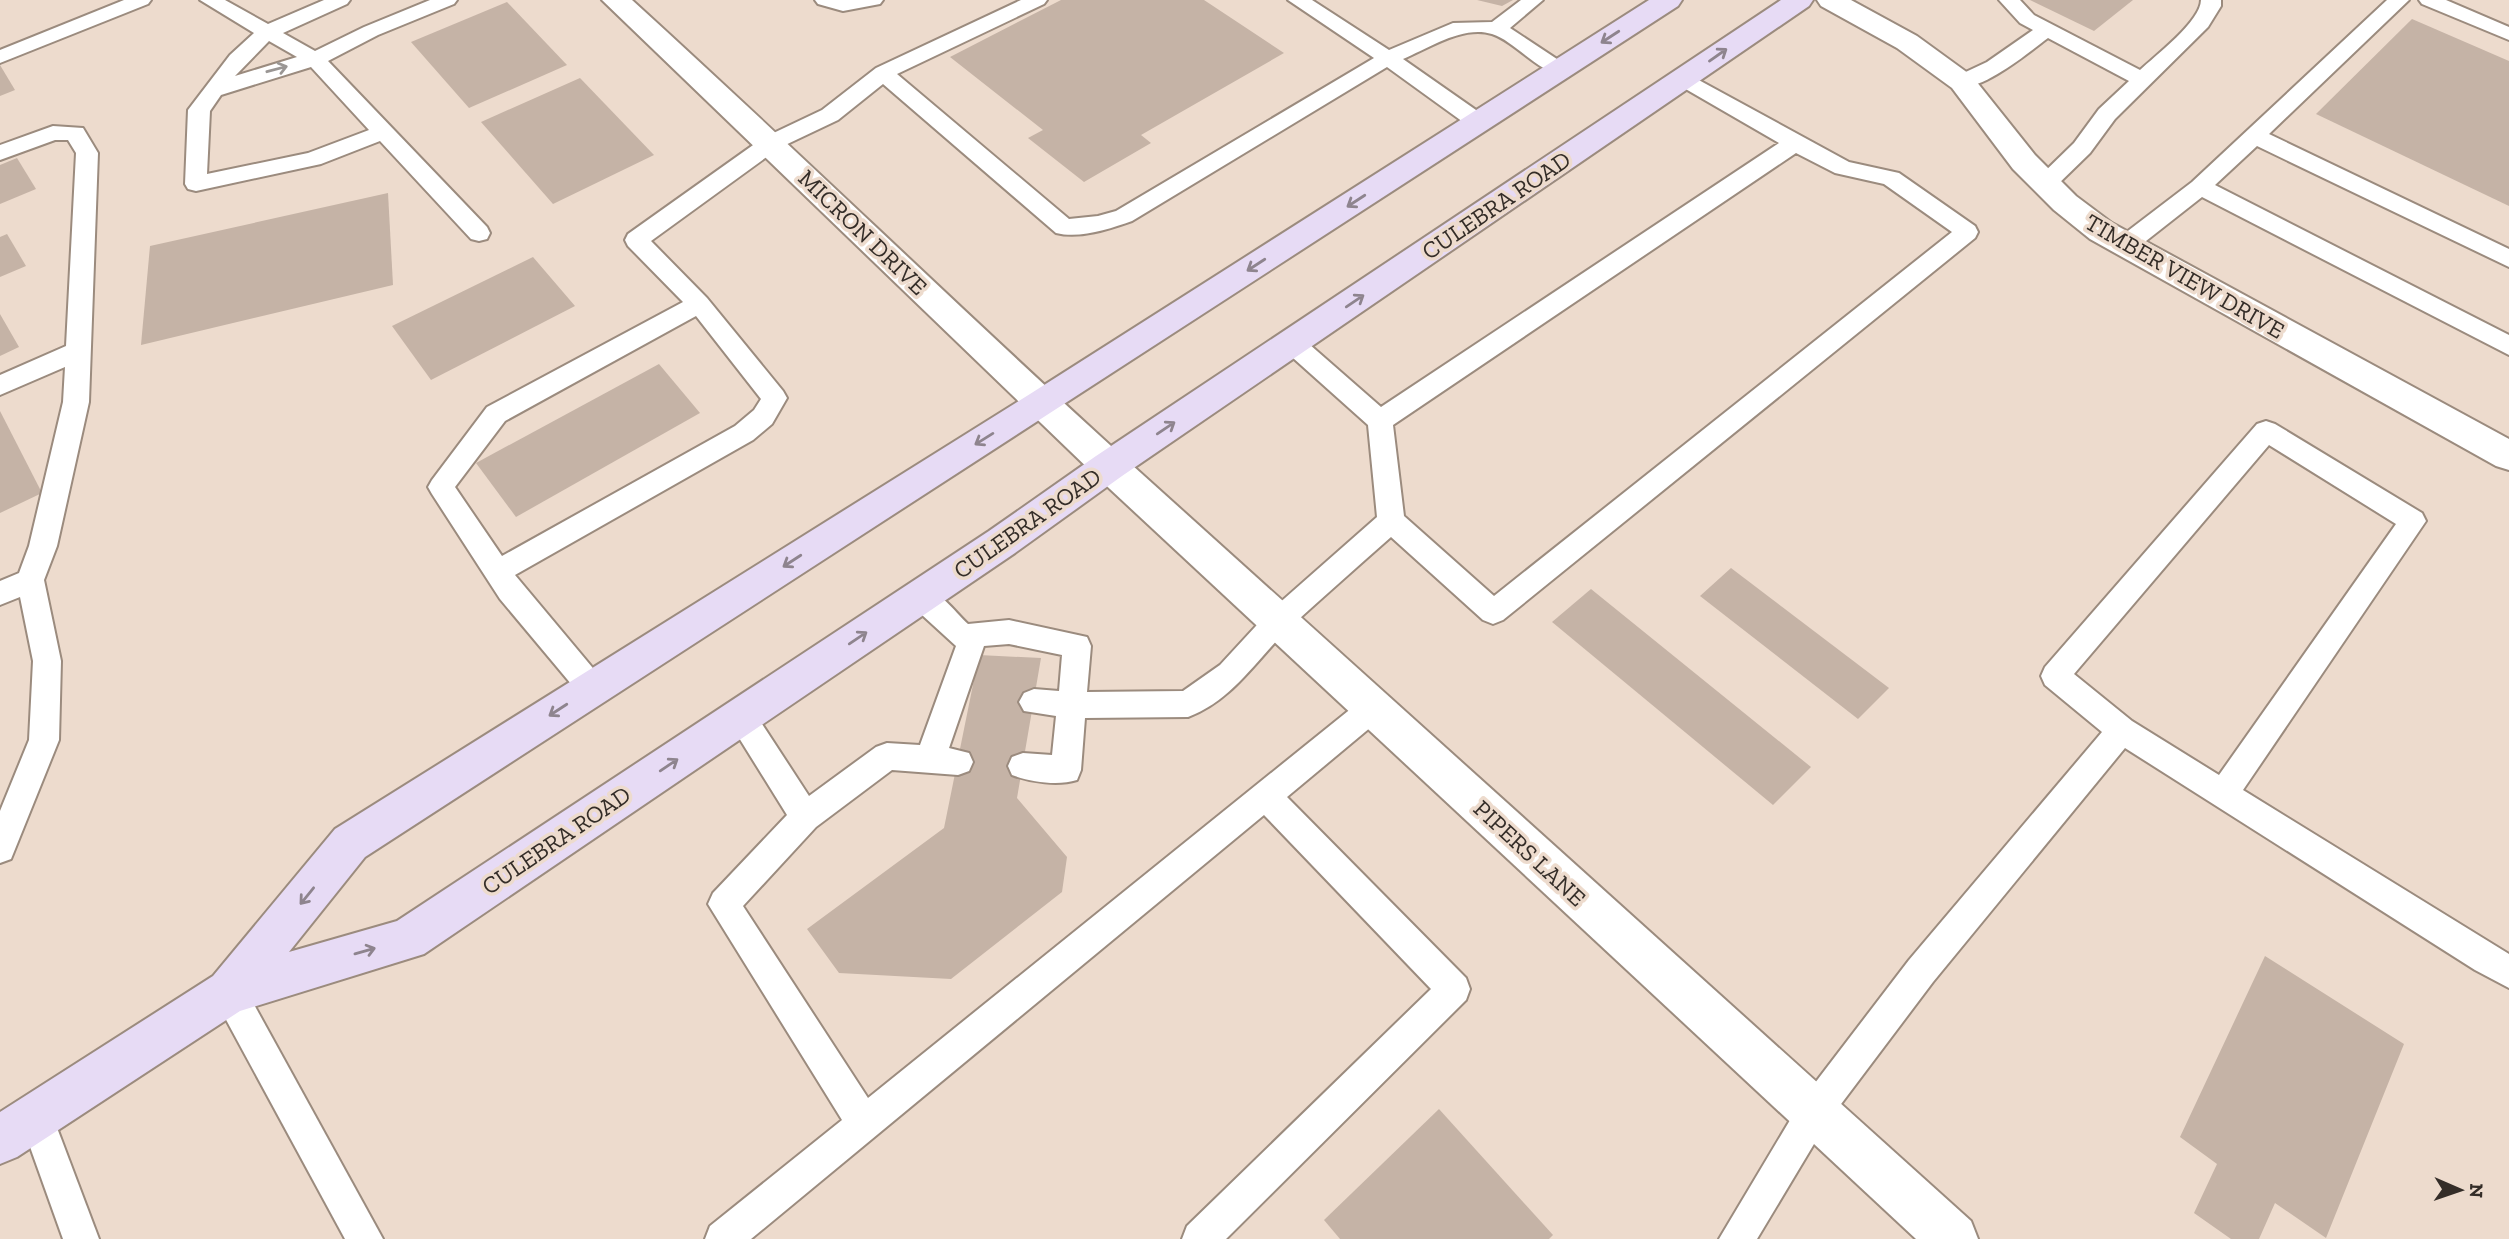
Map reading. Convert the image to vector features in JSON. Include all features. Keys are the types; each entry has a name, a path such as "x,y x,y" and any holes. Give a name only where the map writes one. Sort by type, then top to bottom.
{"main road":[{"name":"CULEBRA ROAD","path":"18,1128 229,992 408,939 920,596 1799,0"},
{"name":"CULEBRA ROAD","path":"229,992 350,844 1562,69 1655,2"}],"street":[{"name":"MICRON DRIVE","path":"616,0 771,143 1109,466"},
{"name":"TIMBER VIEW DRIVE","path":"1831,0 1908,42 1962,82 2024,163 2079,215 2124,246 2509,456"},
{"name":"PIPERS LANE","path":"1109,466 1953,1239"}],"lane":[{"path":"0,57 141,0"},
{"path":"210,0 315,59 479,233"},
{"path":"340,0 266,33 237,60 212,91 199,110 196,184 313,159 384,132"},
{"path":"395,0 413,14"},
{"path":"212,91 265,72 315,59 447,0"},
{"path":"825,0 843,5 873,0"},
{"path":"497,572 744,433 763,418 774,398 699,304 635,240 771,143 830,115 883,73 1037,0"},
{"path":"1298,0 1388,58 1478,122"},
{"path":"1497,28 1533,0"},
{"path":"2010,0 2027,19 2142,80"},
{"path":"2045,184 2082,148 2107,114 2201,23 2211,6 2211,0"},
{"path":"2124,246 2200,187 2399,0"},
{"path":"2429,0 2509,34"},
{"path":"883,73 1064,227 1100,224 1124,216 1388,58 1460,27 1497,28 1562,69"},
{"path":"1962,82 1994,67 2047,30"},
{"path":"1292,343 1380,421 1391,521 1493,612 1967,232 1891,178 1843,168 1684,79"},
{"path":"0,153 53,133 75,133 87,153 76,402 43,546 30,580 47,661 44,740 0,849"},
{"path":"2254,136 2509,259"},
{"path":"1380,421 1795,143"},
{"path":"2200,187 2509,346"},
{"path":"592,688 510,591 442,487 496,414 699,304"},
{"path":"0,386 79,350"},
{"path":"2223,793 2413,521 2266,431 2055,676 2122,730 2509,972"},
{"path":"1034,702 1074,705 1188,704 1230,674 1278,622 1391,521"},
{"path":"0,594 30,580"},
{"path":"920,596 962,635 1009,632 1077,646 1074,705 1066,770 1023,766"},
{"path":"864,1123 724,904 805,817 887,756 944,761 962,697 974,635"},
{"path":"723,1239 1373,708"},
{"path":"741,716 805,817"},
{"path":"1737,1239 1814,1112 1921,971 2122,730"},
{"path":"1200,1239 1454,989 1265,795"},
{"path":"229,992 365,1239"},
{"path":"18,1128 81,1239"}],"building":[{"path":"1061,0 1204,0 1284,53 1141,135 1151,143 1084,182 1028,138 1043,130 950,57"},
{"path":"1477,0 1513,0 1502,6"},
{"path":"2030,0 2133,0 2094,31"},
{"path":"507,2 567,65 469,108 411,42"},
{"path":"2412,19 2509,61 2509,206 2316,114"},
{"path":"0,65 15,90 0,96"},
{"path":"580,78 654,155 553,204 481,122"},
{"path":"17,158 36,189 0,204 0,165"},
{"path":"388,193 393,285 141,345 150,246"},
{"path":"7,234 26,266 0,277 0,237"},
{"path":"533,257 575,306 431,380 392,326"},
{"path":"0,314 19,347 0,356"},
{"path":"659,364 700,413 516,517 476,463"},
{"path":"0,411 42,493 0,513"},
{"path":"1731,568 1889,688 1858,719 1700,596"},
{"path":"1591,589 1811,767 1773,805 1552,622"},
{"path":"979,655 1041,658 1017,798 1067,857 1062,892 951,979 839,973 807,929 944,828"},
{"path":"2265,956 2404,1044 2326,1238 2275,1203 2259,1239 2231,1239 2194,1213 2217,1164 2180,1137"},
{"path":"1439,1109 1553,1235 1549,1239 1340,1239 1324,1220"}]}
